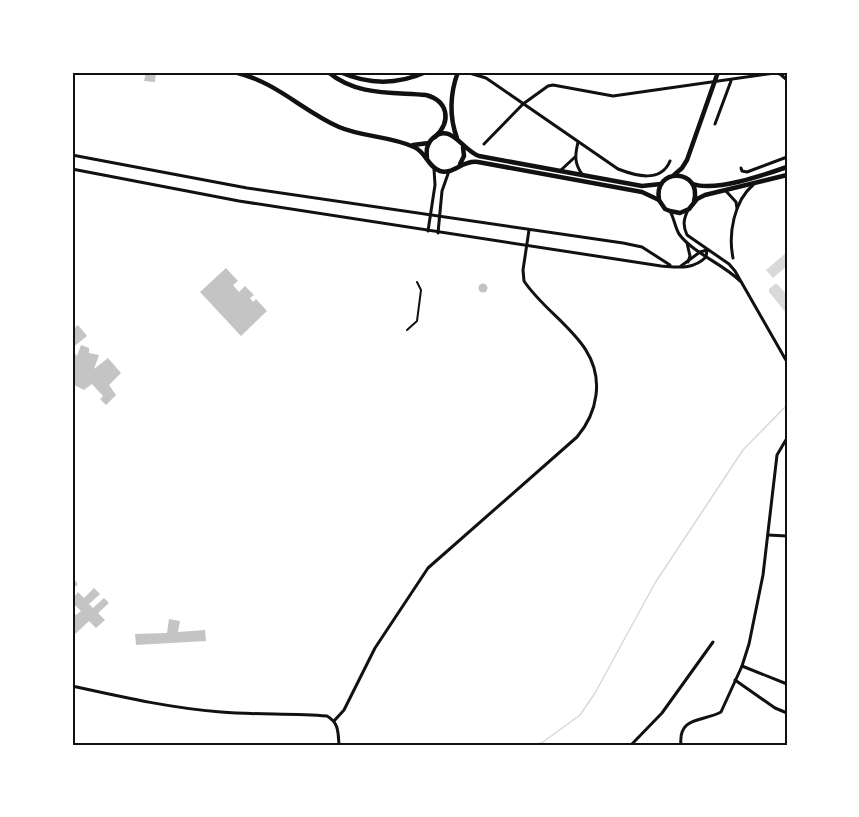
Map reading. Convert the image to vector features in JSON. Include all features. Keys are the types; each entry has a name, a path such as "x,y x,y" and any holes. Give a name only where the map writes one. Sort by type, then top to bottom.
{"main road":[{"path":"234,72 247,74 281,91 340,127 416,148 427,157 434,168 441,171 449,171 459,165 478,162 642,192 659,200"},
{"path":"328,72 347,85 365,91 426,94 434,97 443,107 446,121 443,128 429,142 427,157"},
{"path":"340,72 366,81 385,83 406,80 426,72"},
{"path":"458,72 453,86 452,104 457,138 463,147 478,156 642,186 661,184"},
{"path":"674,176 687,160 718,72"},
{"path":"435,136 444,134 457,138"},
{"path":"407,144 429,142"},
{"path":"459,165 464,156 463,147"},
{"path":"693,184 696,195 689,209 680,213 670,211 659,200 661,184 667,178 674,176 688,179 693,184 703,187 716,187 787,167"},
{"path":"694,202 705,195 787,175"}],"street":[{"path":"466,72 486,78 611,165 633,174 655,176 667,168 670,161"},
{"path":"484,144 523,104 548,86 613,96 779,73 787,80"},
{"path":"715,124 731,81"},
{"path":"578,142 576,166 584,176"},
{"path":"72,155 223,184 642,247 671,266"},
{"path":"558,171 565,168 575,157"},
{"path":"741,168 742,171 747,172 787,157"},
{"path":"428,231 435,185 434,168"},
{"path":"72,169 215,198 671,266 687,268 695,265 706,256 707,249"},
{"path":"438,233 442,190 449,171"},
{"path":"733,258 730,245 738,210 747,190 760,181"},
{"path":"725,190 736,202 738,210"},
{"path":"689,209 684,220 687,235 729,264 787,362"},
{"path":"670,211 677,229 686,241 732,273 743,285"},
{"path":"334,721 344,710 375,648 428,568 577,437 590,417 597,388 591,357 524,281 529,230"},
{"path":"686,241 690,256 687,263"},
{"path":"679,267 707,249"},
{"path":"407,330 417,321 421,290 417,282"},
{"path":"681,745 681,733 686,725 721,712 742,666 762,584 777,455 787,438"},
{"path":"768,535 787,536"},
{"path":"631,745 662,713 713,642"},
{"path":"742,666 787,684"},
{"path":"734,680 775,708 787,712"},
{"path":"72,686 159,705 224,713 327,716 338,728 338,745"}],"shaded area":[{"path":"787,252 787,266 773,278 766,270"},
{"path":"775,284 787,295 787,314 769,292"}],"building":[{"path":"146,72 156,72 155,82 144,81"},
{"path":"226,268 238,281 233,285 239,292 245,286 254,295 250,298 253,302 256,299 267,311 241,336 200,292"},
{"path":"483,284 487,288 483,292 479,288"},
{"path":"78,325 87,336 72,348 72,330"},
{"path":"81,345 89,348 89,353 99,355 94,369 108,358 121,373 109,385 116,395 106,405 100,399 103,396 92,384 84,390 72,384 72,350 77,356"},
{"path":"72,577 78,584 72,590"},
{"path":"94,588 100,594 89,604 93,608 104,598 109,603 98,613 105,620 96,628 89,621 72,637 72,611 76,615 81,611 72,602 72,593 75,596 78,592 84,598"},
{"path":"169,619 180,621 178,632 205,630 206,641 136,645 135,634 167,633"}],"waterway":[{"path":"536,745 580,715 595,693 655,583 743,450 787,405"}]}
